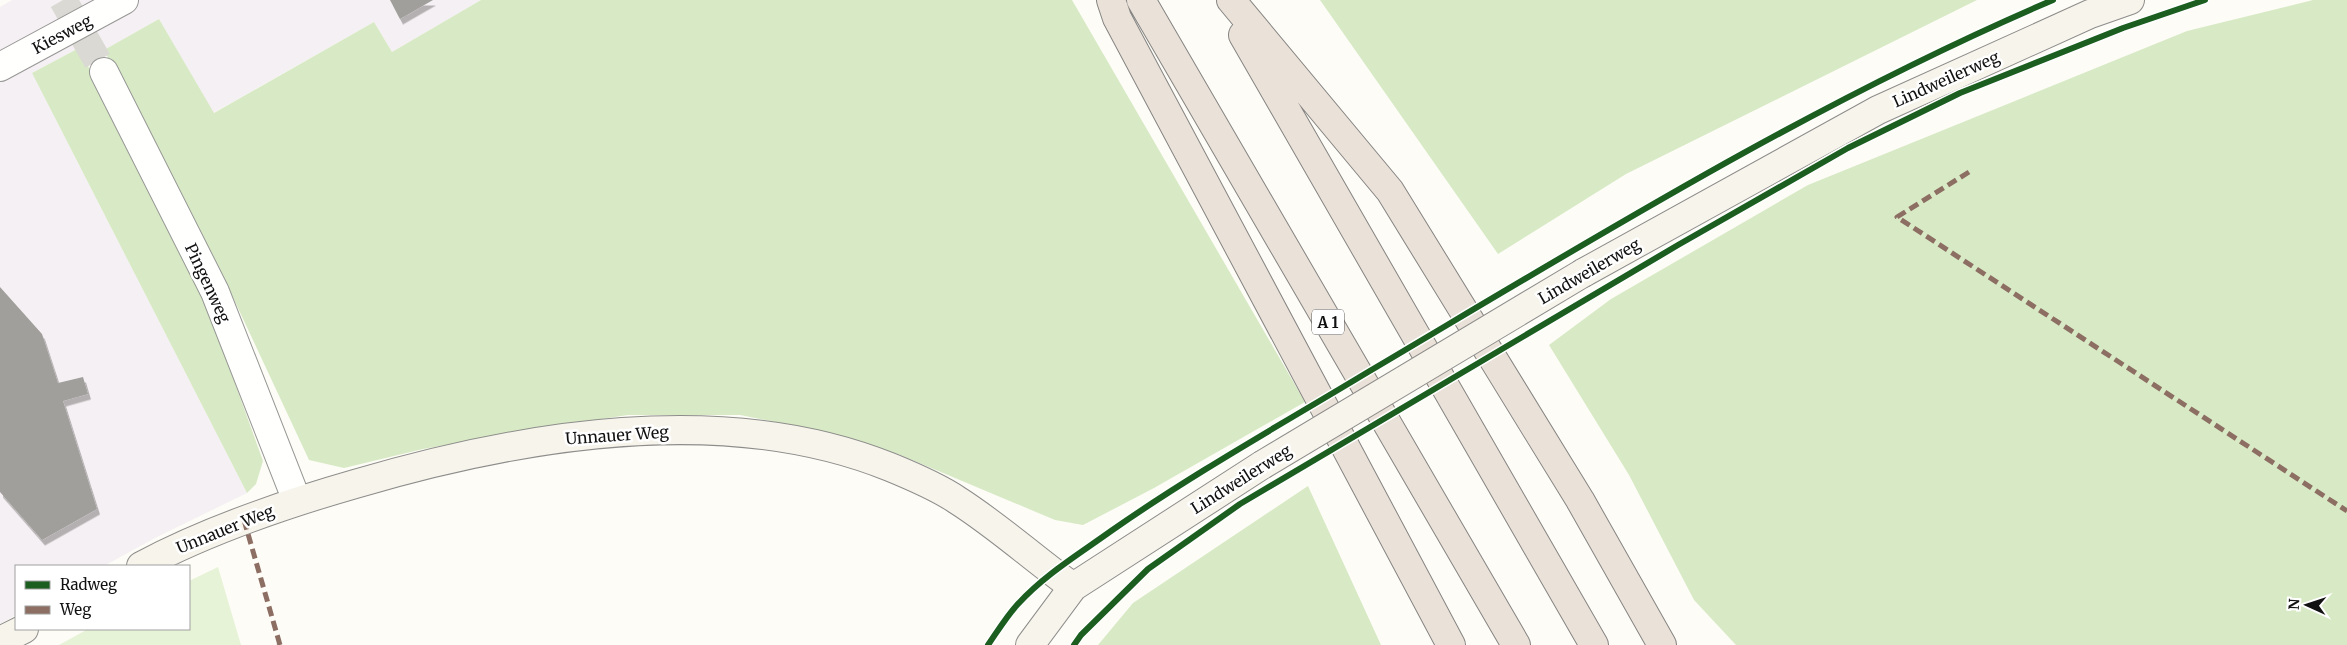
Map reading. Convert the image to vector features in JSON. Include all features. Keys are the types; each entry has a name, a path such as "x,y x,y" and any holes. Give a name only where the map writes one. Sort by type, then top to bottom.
{"highway":[{"path":"1111,0 1117,18 1450,645"},
{"name":"A 1","path":"1141,0 1516,645"},
{"path":"1223,0 1594,645"},
{"path":"1231,0 1390,191 1580,500 1656,634 1666,645"}],"street":[{"name":"Kiesweg","path":"0,67 124,0"},
{"name":"Lindweilerweg","path":"1030,645 1073,588 1262,465 1584,273 1878,110 2090,14 2130,0"},
{"name":"Pingenweg","path":"104,72 215,292 297,501"},
{"name":"Unnauer Weg","path":"143,565 244,520 297,501 429,462 544,441 636,430 737,432 824,446 890,467 956,499 1073,588"},
{"path":"0,642 22,630"}],"shaded area":[{"path":"12,0 481,0 392,52 374,22 213,113 159,19 104,50 79,48 32,73 247,493 155,538 106,565 15,565 15,616 0,624 0,7"}],"green space":[{"path":"481,0 1072,0 1305,402 1154,488 1083,525 1055,520 898,454 831,433 740,415 628,415 423,449 344,468 309,460 230,291 104,50 159,19 214,113 374,22 392,52"},
{"path":"1320,0 1977,0 1626,174 1498,254"},
{"path":"2313,0 2347,0 2347,645 1736,645 1694,600 1629,475 1549,345 1611,299 1808,185 2187,31"},
{"path":"79,48 204,297 263,461 256,484 247,493 32,73"},
{"path":"1308,486 1381,645 1098,645 1133,603"},
{"path":"218,567 241,645 59,645 86,630 190,630 190,581"}],"building":[{"path":"390,0 433,0 400,19"},
{"path":"0,287 42,334 58,383 83,377 88,394 63,401 97,509 42,540 0,492"}],"tunnel":[{"path":"63,0 104,72"}],"marked path":[{"path":"1969,172 1897,217 2347,511"},
{"path":"244,520 280,645"}],"cycle path":[{"path":"988,645 1017,605 1050,574 1142,510 1238,449 1704,175 1876,83 1964,40 2053,0"},
{"path":"1074,645 1081,635 1148,569 1240,504 1678,245 1848,148 1960,93 2123,28 2205,0"}]}
